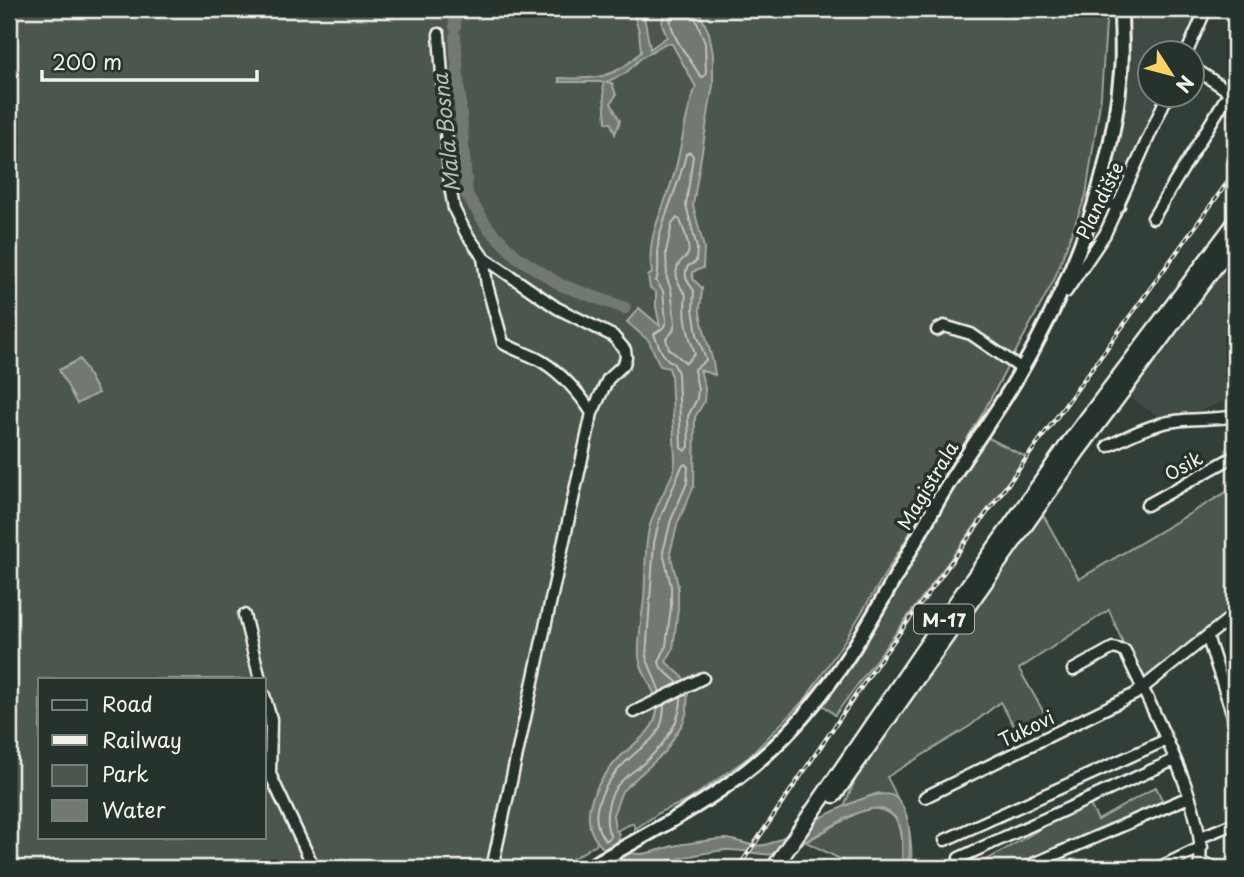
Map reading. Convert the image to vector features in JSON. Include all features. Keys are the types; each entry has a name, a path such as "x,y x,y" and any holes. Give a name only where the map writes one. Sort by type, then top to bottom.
{"highway":[{"name":"M-17","path":"782,864 1078,441 1235,223"},
{"name":"M-17","path":"1078,441 1235,240"}],"main road":[{"name":"Magistrala","path":"587,868 699,805 777,744 811,707 862,634 941,496 1022,369 1080,253 1105,170 1117,107 1121,70 1121,9"}],"street":[{"path":"1193,38 1206,9"},
{"path":"439,34 450,186 454,209 466,233 483,257 557,308 613,336 625,350 626,357 624,364 608,379 592,413 492,868"},
{"path":"1153,218 1233,88 1206,74"},
{"name":"Plandište","path":"1049,316 1105,234 1162,108"},
{"path":"1097,201 1119,206"},
{"path":"483,257 487,285 503,343 513,350 542,361 581,396 592,413"},
{"path":"937,330 944,326 971,334 1022,369"},
{"path":"1108,446 1150,427 1173,421 1235,415"},
{"name":"Osik","path":"1147,505 1235,456"},
{"path":"244,615 260,678"},
{"name":"Tukovi","path":"925,797 1135,694 1207,636 1234,618"},
{"path":"1207,636 1235,722"},
{"path":"1073,670 1113,648 1125,651 1189,797 1201,842 1199,865 1217,868"},
{"path":"634,712 703,678"},
{"path":"266,702 271,719 270,774 313,868"},
{"path":"944,840 1166,740"},
{"path":"959,858 1174,760"},
{"path":"1034,868 1033,864 1189,797"},
{"path":"1158,868 1235,822"}],"shaded area":[{"path":"1120,9 1201,9 1188,38 1136,38 1136,108 1158,108 1117,204 1093,199 1121,70"},
{"path":"1235,249 1235,397 1168,423 1125,394"}],"green space":[{"path":"9,9 1107,9 1101,96 1086,195 1054,280 984,411 845,640 806,698 749,757 687,801 662,811 635,829 633,823 622,828 558,868 9,868"},
{"path":"983,435 1026,457 835,715 822,704 871,627"},
{"path":"1235,487 1235,610 1140,683 1109,610 1019,669 1050,723 1020,736 1000,702 970,726 887,777 898,800 878,793 844,806 856,778 889,728 938,664 976,600 1042,513 1079,579"},
{"path":"1156,787 1165,806 1027,868 973,868 1088,801 1098,820"},
{"path":"873,808 892,815 898,822 902,839 902,868 858,868 806,842 859,812"},
{"path":"908,827 912,854 911,868 909,868"}],"water":[{"path":"632,9 640,9 644,16 650,49 667,37 662,24 664,9 698,9 709,33 713,54 713,85 693,205 704,248 703,268 692,272 693,279 702,288 700,312 715,375 700,370 705,388 704,402 695,417 694,486 678,522 670,553 678,585 678,608 673,649 666,662 682,676 688,688 687,711 665,752 622,791 613,815 615,829 619,834 618,845 632,853 640,854 720,839 763,845 852,803 885,794 895,797 901,803 908,820 909,868 902,868 900,825 896,818 881,809 859,812 778,854 727,850 650,863 621,859 606,851 590,828 589,810 599,784 616,761 648,731 657,711 655,697 640,663 639,642 649,529 674,470 671,375 669,368 660,366 649,341 627,322 639,308 660,326 656,292 650,288 648,276 652,273 651,245 672,180 696,87 672,44 666,43 641,58 626,73 606,82 612,83 616,95 611,103 620,121 615,134 611,123 606,122 603,82 559,82 559,78 604,76 632,61 641,52 639,31"},
{"path":"80,359 98,393 77,404 59,370"}],"waterway":[{"name":"Mala Bosna","path":"454,9 455,27"},
{"name":"Mala Bosna","path":"455,36 467,195 489,229 517,257 561,285 625,308"}],"railway":[{"path":"738,868 879,661 1235,172"}]}
